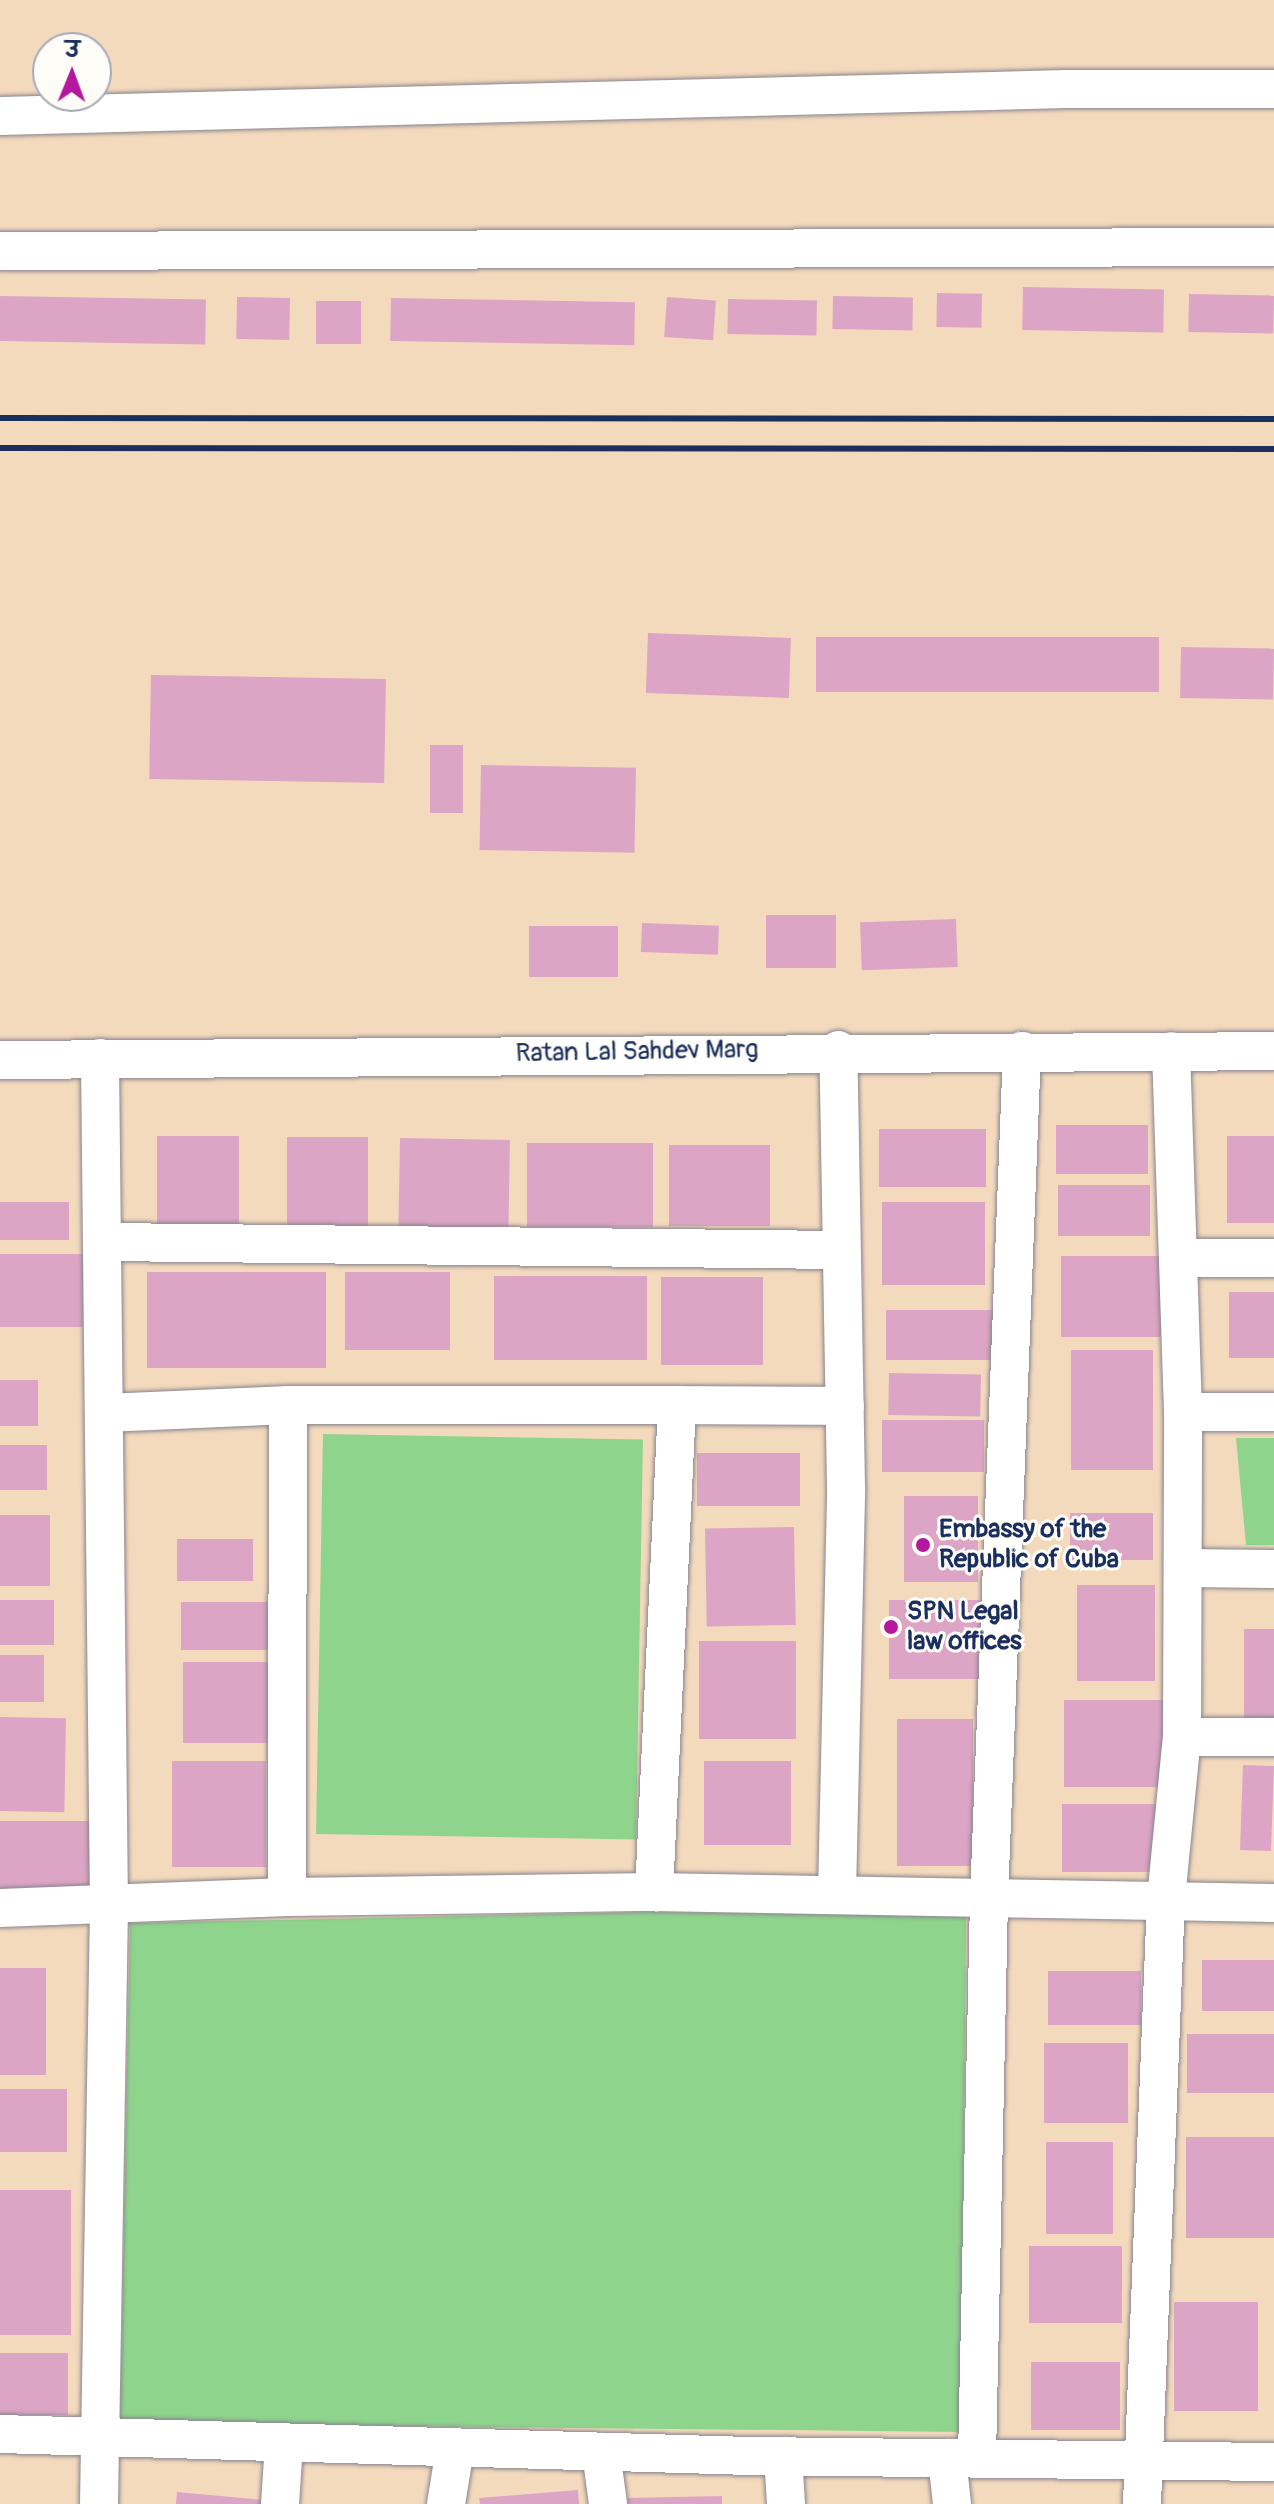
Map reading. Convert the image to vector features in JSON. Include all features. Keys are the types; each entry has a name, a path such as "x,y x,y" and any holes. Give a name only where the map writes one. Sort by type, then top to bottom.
{"street":[{"path":"0,116 1067,89 1274,89"},
{"path":"0,251 1274,247"},
{"path":"837,1894 845,1406 838,1050"},
{"name":"Ratan Lal Sahdev Marg","path":"0,1060 838,1050 1274,1051"},
{"path":"952,2504 962,2458 989,1898 1022,1051"},
{"path":"1142,2504 1141,2461 1166,1899 1182,1737 1183,1412 1171,1051"},
{"path":"99,2504 109,1906 107,1413 100,1058"},
{"path":"103,1242 841,1250"},
{"path":"1178,1258 1274,1258"},
{"path":"107,1413 288,1405 845,1406"},
{"path":"287,1897 288,1405"},
{"path":"654,1892 677,1405"},
{"path":"1183,1412 1274,1412"},
{"path":"1184,1568 1274,1569"},
{"path":"1182,1737 1274,1737"},
{"path":"0,1908 287,1897 654,1892 1274,1903"},
{"path":"0,2434 455,2449 1274,2462"},
{"path":"280,2504 284,2443"},
{"path":"446,2504 455,2449"},
{"path":"601,2452 608,2504"},
{"path":"783,2456 786,2504"}],"green space":[{"path":"323,1434 643,1440 636,1840 316,1834"},
{"path":"1236,1438 1274,1438 1274,1545 1246,1545"},
{"path":"651,1912 966,1916 961,2432 120,2423 130,1923"}],"building":[{"path":"1023,287 1164,289 1163,332 1022,330"},
{"path":"937,293 982,294 981,328 936,327"},
{"path":"1189,294 1274,295 1273,333 1188,332"},
{"path":"0,296 206,300 205,345 0,341"},
{"path":"833,296 913,297 912,330 832,329"},
{"path":"237,297 290,298 289,340 236,339"},
{"path":"667,297 716,300 713,340 664,337"},
{"path":"391,298 635,302 634,345 390,341"},
{"path":"728,299 817,301 816,336 727,334"},
{"path":"316,301 361,301 361,344 316,344"},
{"path":"648,633 791,638 789,698 646,693"},
{"path":"816,637 1159,637 1159,692 816,692"},
{"path":"1181,647 1274,649 1273,700 1180,698"},
{"path":"151,675 386,679 384,783 149,779"},
{"path":"430,745 463,745 463,813 430,813"},
{"path":"481,765 636,768 634,853 480,850"},
{"path":"766,915 836,915 836,968 766,968"},
{"path":"956,919 958,967 862,970 860,922"},
{"path":"642,923 719,926 718,955 641,952"},
{"path":"529,926 618,926 618,977 529,977"},
{"path":"1056,1125 1148,1125 1148,1174 1056,1174"},
{"path":"879,1129 986,1129 986,1187 879,1187"},
{"path":"157,1136 239,1136 239,1228 157,1228"},
{"path":"1227,1136 1274,1136 1274,1223 1227,1223"},
{"path":"287,1137 368,1137 368,1230 287,1230"},
{"path":"400,1138 510,1140 508,1239 398,1237"},
{"path":"527,1143 653,1143 653,1227 527,1227"},
{"path":"669,1145 770,1145 770,1226 669,1226"},
{"path":"1058,1185 1150,1185 1150,1236 1058,1236"},
{"path":"0,1202 69,1202 69,1240 0,1240"},
{"path":"882,1202 985,1202 985,1285 882,1285"},
{"path":"0,1254 83,1254 83,1327 0,1327"},
{"path":"1061,1256 1161,1256 1161,1337 1061,1337"},
{"path":"147,1272 326,1272 326,1368 147,1368"},
{"path":"345,1272 450,1272 450,1350 345,1350"},
{"path":"494,1276 647,1276 647,1360 494,1360"},
{"path":"661,1277 763,1277 763,1365 661,1365"},
{"path":"1229,1292 1274,1292 1274,1358 1229,1358"},
{"path":"886,1310 999,1310 999,1360 886,1360"},
{"path":"1071,1350 1153,1350 1153,1470 1071,1470"},
{"path":"889,1373 981,1375 980,1417 888,1415"},
{"path":"0,1380 38,1380 38,1426 0,1426"},
{"path":"882,1420 984,1420 984,1472 882,1472"},
{"path":"0,1445 47,1445 47,1490 0,1490"},
{"path":"697,1453 800,1453 800,1506 697,1506"},
{"path":"904,1496 978,1496 978,1582 904,1582"},
{"path":"1070,1513 1153,1513 1153,1560 1070,1560"},
{"path":"0,1515 50,1515 50,1586 0,1586"},
{"path":"794,1527 796,1625 707,1627 705,1529"},
{"path":"177,1539 253,1539 253,1581 177,1581"},
{"path":"1077,1585 1155,1585 1155,1681 1077,1681"},
{"path":"0,1600 54,1600 54,1645 0,1645"},
{"path":"889,1600 990,1600 990,1679 889,1679"},
{"path":"181,1602 273,1602 273,1650 181,1650"},
{"path":"1244,1629 1274,1629 1274,1731 1244,1731"},
{"path":"699,1641 796,1641 796,1739 699,1739"},
{"path":"0,1655 44,1655 44,1702 0,1702"},
{"path":"183,1662 269,1662 269,1743 183,1743"},
{"path":"1064,1700 1174,1700 1174,1787 1064,1787"},
{"path":"0,1717 66,1718 64,1812 0,1811"},
{"path":"897,1719 973,1719 973,1866 897,1866"},
{"path":"172,1761 266,1761 266,1867 172,1867"},
{"path":"704,1761 791,1761 791,1845 704,1845"},
{"path":"1243,1765 1274,1766 1271,1851 1240,1850"},
{"path":"1062,1804 1163,1804 1163,1872 1062,1872"},
{"path":"0,1821 90,1821 90,1892 0,1892"},
{"path":"1202,1960 1274,1960 1274,2011 1202,2011"},
{"path":"0,1968 46,1968 46,2075 0,2075"},
{"path":"1048,1971 1141,1971 1141,2025 1048,2025"},
{"path":"1187,2034 1274,2034 1274,2093 1187,2093"},
{"path":"1044,2043 1128,2043 1128,2123 1044,2123"},
{"path":"0,2089 67,2089 67,2152 0,2152"},
{"path":"1186,2137 1274,2137 1274,2238 1186,2238"},
{"path":"1046,2142 1113,2142 1113,2234 1046,2234"},
{"path":"0,2190 71,2190 71,2335 0,2335"},
{"path":"1029,2246 1122,2246 1122,2323 1029,2323"},
{"path":"1174,2302 1258,2302 1258,2411 1174,2411"},
{"path":"0,2353 68,2353 68,2415 0,2415"},
{"path":"1031,2362 1120,2362 1120,2430 1031,2430"},
{"path":"578,2490 579,2504 480,2504 479,2498"},
{"path":"177,2492 263,2500 263,2504 176,2504"},
{"path":"722,2496 722,2504 628,2504 628,2498"}],"railway":[{"path":"0,418 1274,419"},
{"path":"0,448 1274,449"}],"place":[{"name":"Embassy of the Republic of Cuba","path":"923,1545"},
{"name":"SPN Legal law offices","path":"891,1627"}]}
